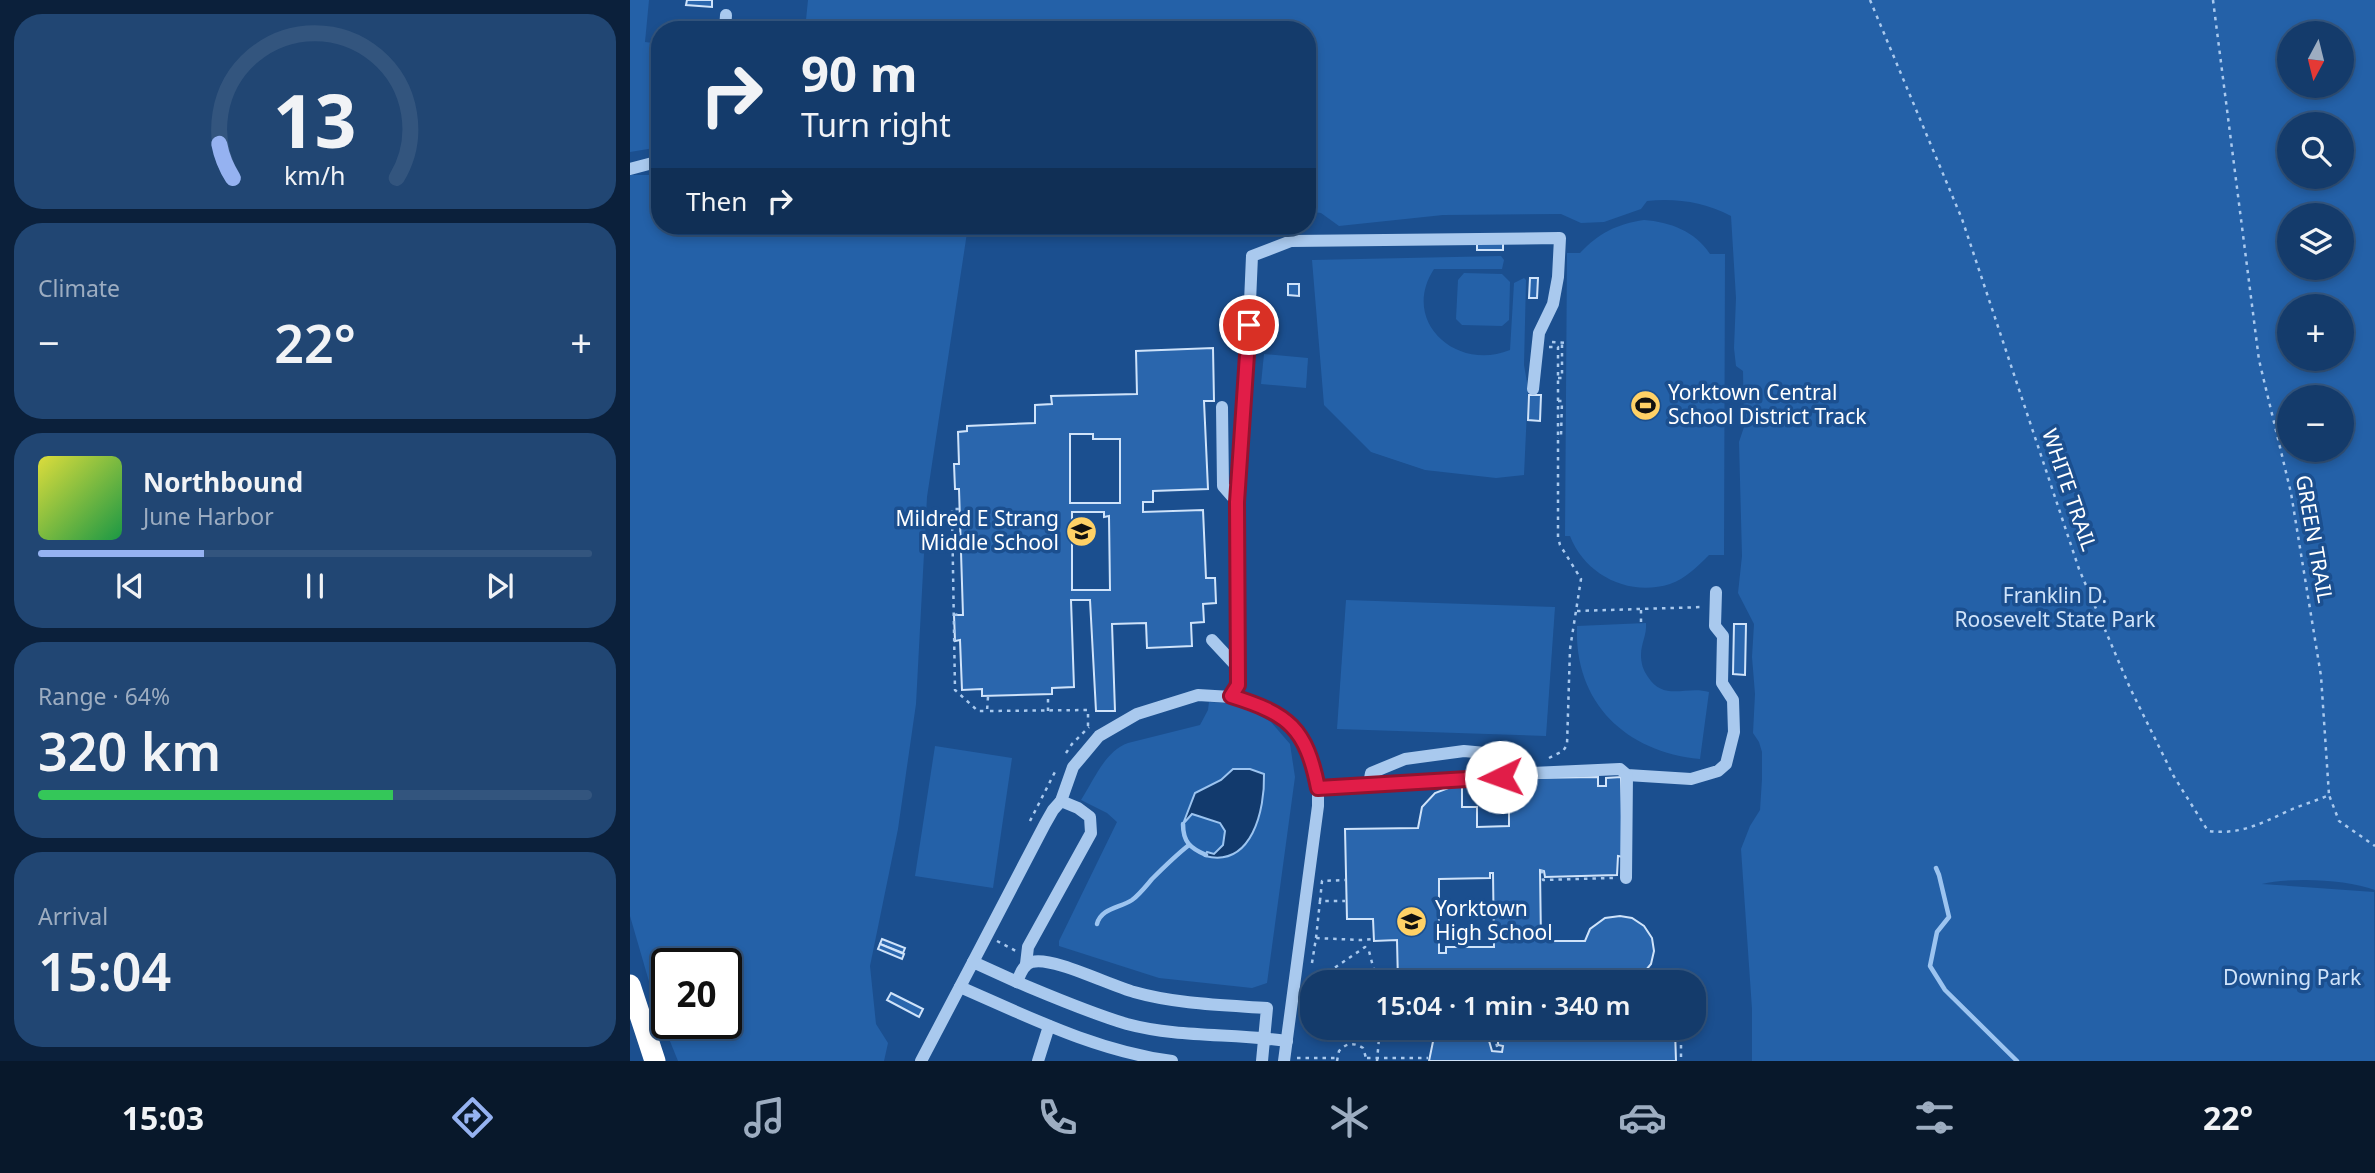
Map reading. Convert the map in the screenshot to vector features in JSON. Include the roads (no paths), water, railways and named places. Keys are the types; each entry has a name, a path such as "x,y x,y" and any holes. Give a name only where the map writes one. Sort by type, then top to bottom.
{"highway":[{"path":"630,985 655,1061"}],"lane":[{"path":"725,21 726,15"},
{"path":"630,169 651,163"},
{"path":"1231,696 1238,685 1239,669 1237,502 1252,256 1291,241 1560,238 1558,277 1553,304 1539,332 1533,389"},
{"path":"1222,407 1223,486 1237,502"},
{"path":"1369,784 1371,773 1405,759 1464,751 1485,753 1532,773 1620,769 1627,775 1691,779 1718,771 1726,764 1734,732 1733,700 1721,683 1723,636 1715,626 1716,592"},
{"path":"1212,640 1239,669"},
{"path":"921,1061 1045,824 1061,801 1073,767 1099,736 1137,714 1198,695 1231,696 1267,708 1296,730 1311,754 1318,788 1315,838 1284,1061"},
{"path":"1626,878 1627,775"},
{"path":"1318,788 1501,777"},
{"path":"1017,982 1026,964 1028,947 1091,833 1090,817 1061,801"},
{"path":"1026,964 1034,961 1050,962 1135,992 1290,1012"},
{"path":"973,962 1017,982 1128,1024 1173,1031 1287,1041"},
{"path":"960,987 1070,1036 1146,1058 1172,1061"},
{"path":"1262,1061 1267,1008"},
{"path":"1038,1061 1049,1027"}],"waterway":[{"path":"1183,824 1188,844 1206,855"},
{"path":"1097,924 1107,911 1135,898 1189,845"},
{"path":"1936,868 1949,917 1937,932 1930,966 1945,990 2017,1061"}],"place":[{"name":"Yorktown Central School District Track","path":"1645,405"},
{"name":"Mildred E Strang Middle School","path":"1082,531"},
{"name":"Yorktown High School","path":"1412,921"}],"park label":[{"name":"Franklin D. Roosevelt State Park","path":"2055,608"},
{"name":"Downing Park","path":"2292,978"}]}
